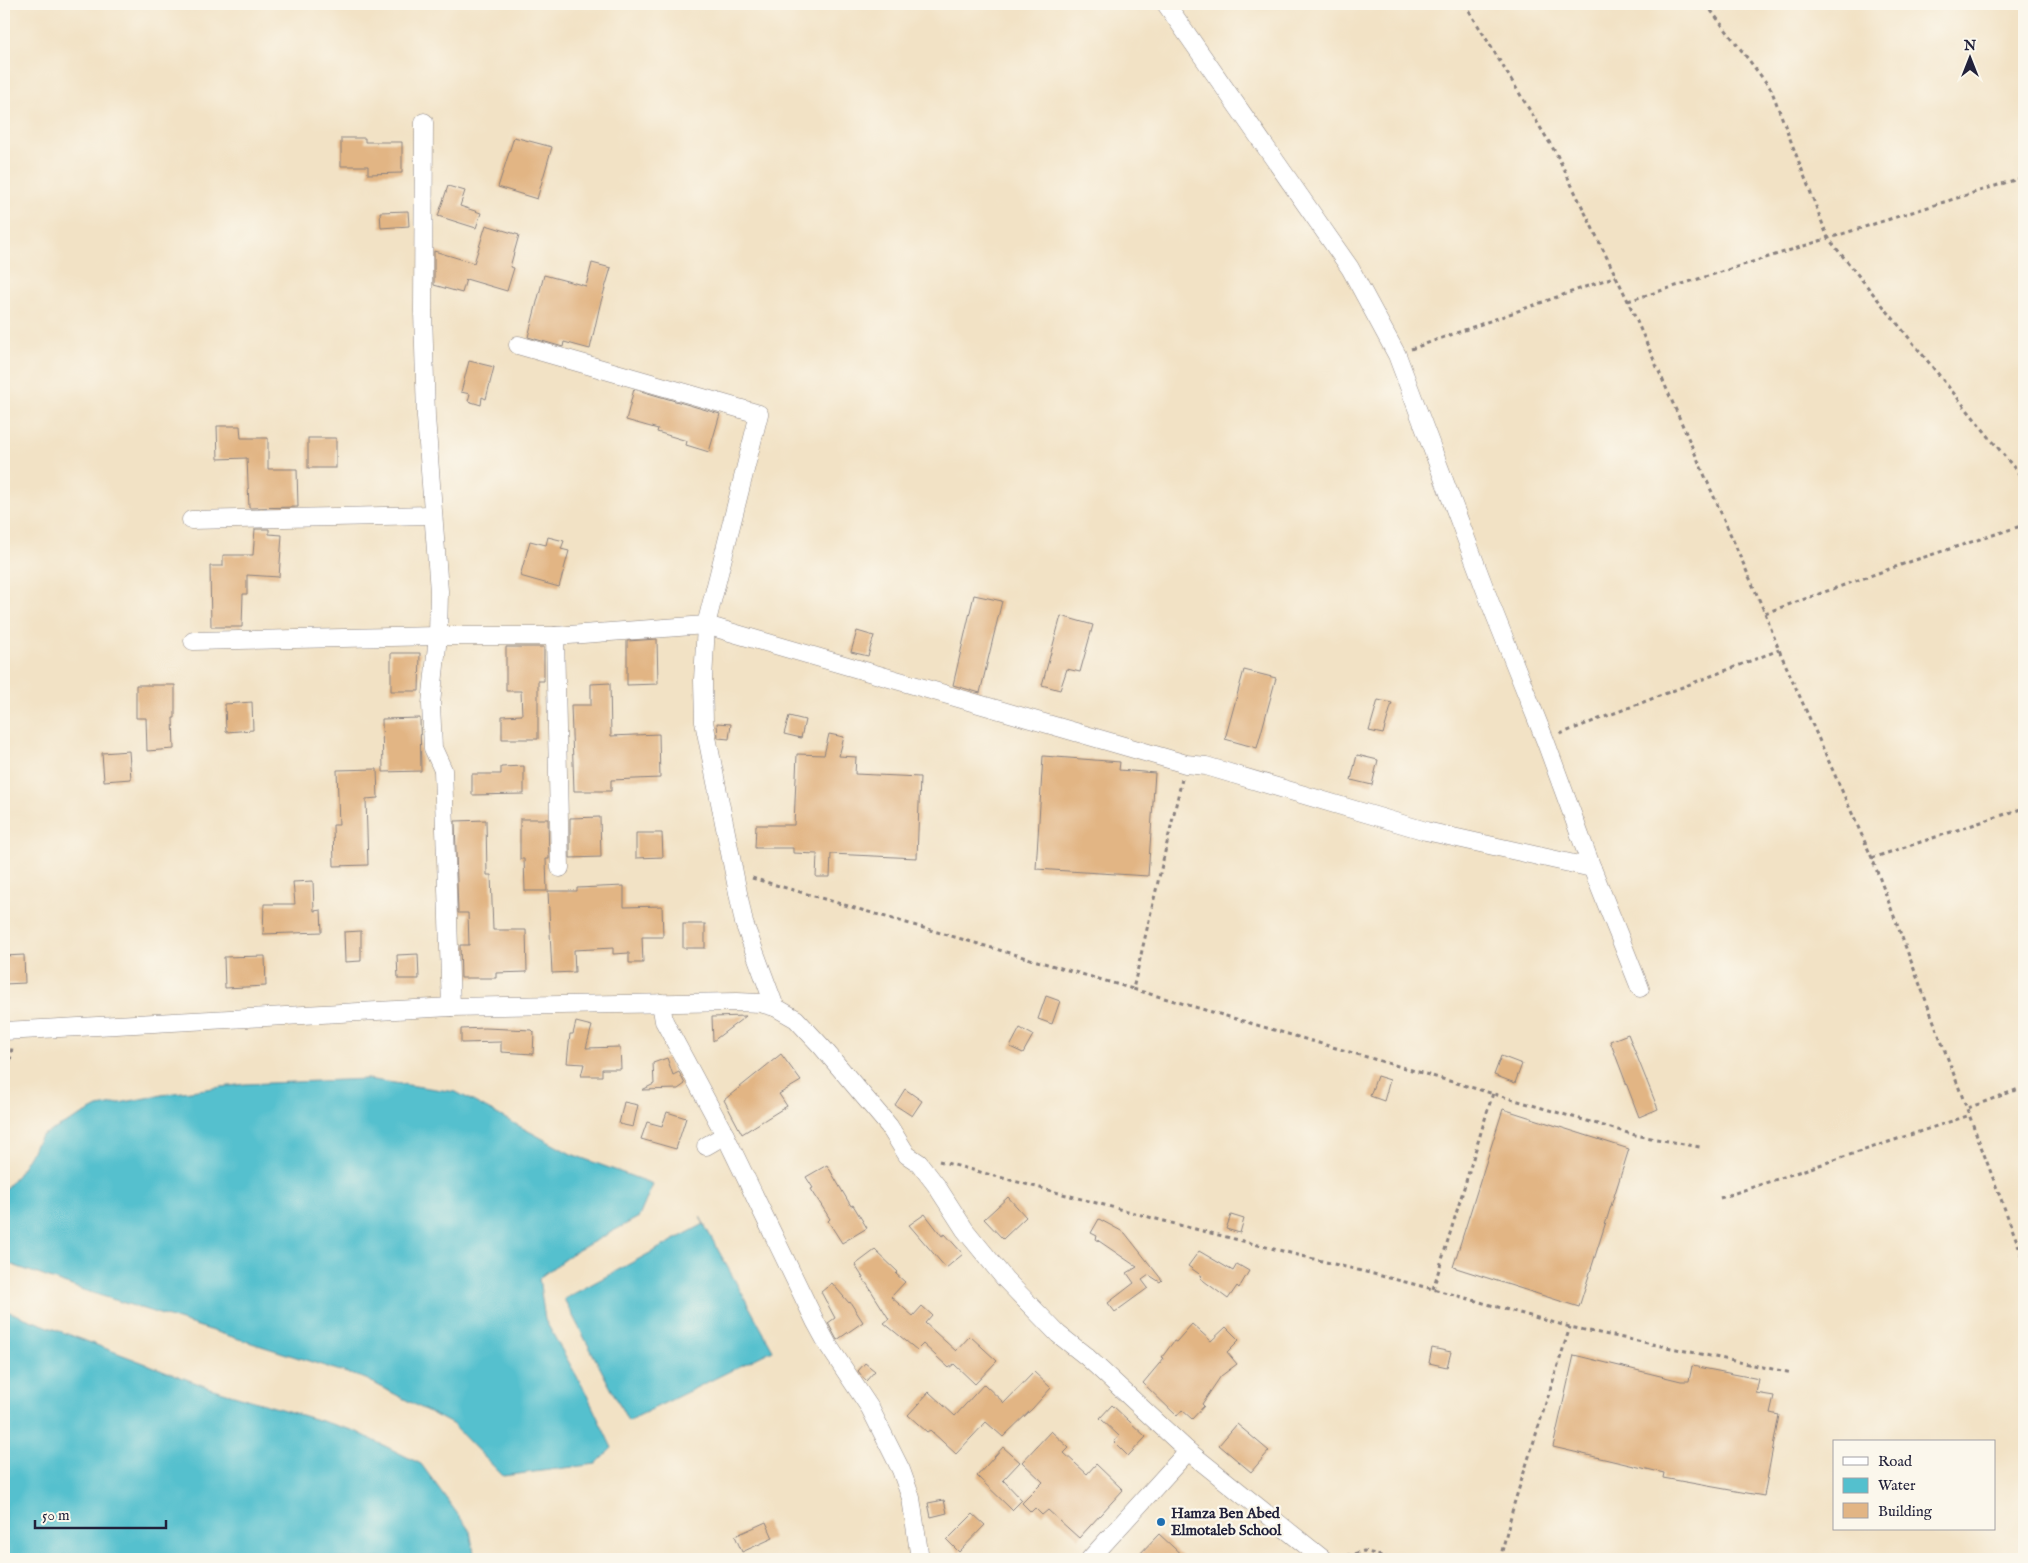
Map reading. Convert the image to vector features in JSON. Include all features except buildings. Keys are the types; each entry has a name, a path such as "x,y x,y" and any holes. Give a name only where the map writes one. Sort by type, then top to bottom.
{"street":[{"path":"1166,4 1350,268 1396,354 1491,605 1545,740 1592,868 1640,988"},
{"path":"424,122 423,311 426,417 439,591 438,636 431,704 433,748 442,770 451,1007"},
{"path":"518,345 759,414 706,624 702,680 704,722 744,924 775,1007"},
{"path":"191,520 432,515"},
{"path":"193,641 438,636 555,636 706,624 1186,764 1206,766 1426,831 1592,868"},
{"path":"555,636 560,868"},
{"path":"9,1031 451,1007 737,1002 760,1003 775,1007 796,1018 807,1029 889,1126 907,1155 919,1163 936,1185 965,1230 1005,1279 1058,1334 1087,1358 1188,1451 1323,1559"},
{"path":"661,1003 664,1021 725,1135 816,1323 828,1345 870,1408 901,1470 911,1498 920,1559"},
{"path":"706,1146 725,1135"},
{"path":"1090,1559 1188,1451"}],"path":[{"path":"1465,4 1557,155 1628,301 1765,613 1778,650 1872,858 2024,1260"},
{"path":"1706,4 1771,89 1828,238 2024,480"},
{"path":"1628,301 2024,177"},
{"path":"1396,354 1616,276"},
{"path":"1765,613 1912,561 2024,525"},
{"path":"1545,740 1778,650"},
{"path":"1133,989 1186,764"},
{"path":"1872,858 2024,808"},
{"path":"734,873 1635,1135 1700,1147"},
{"path":"4,1108 9,1031"},
{"path":"1968,1108 2024,1087"},
{"path":"1432,1289 1472,1164 1492,1093"},
{"path":"1720,1198 1970,1115"},
{"path":"919,1163 933,1159 1432,1289 1570,1327 1792,1372"},
{"path":"1500,1559 1514,1504 1570,1327"},
{"path":"1336,1559 1364,1551 1392,1559"}],"water":[{"path":"367,1079 456,1092 571,1154 653,1184 639,1217 573,1253 539,1278 545,1320 584,1389 612,1448 596,1464 503,1476 452,1424 366,1379 83,1290 4,1262 4,1190 18,1174 41,1136 98,1107 167,1094 245,1084"},
{"path":"704,1224 773,1350 628,1421 564,1299"},
{"path":"4,1310 210,1388 355,1431 421,1464 470,1531 475,1559 4,1559"}],"place":[{"name":"Hamza Ben Abed Elmotaleb School","path":"1161,1522"}]}
